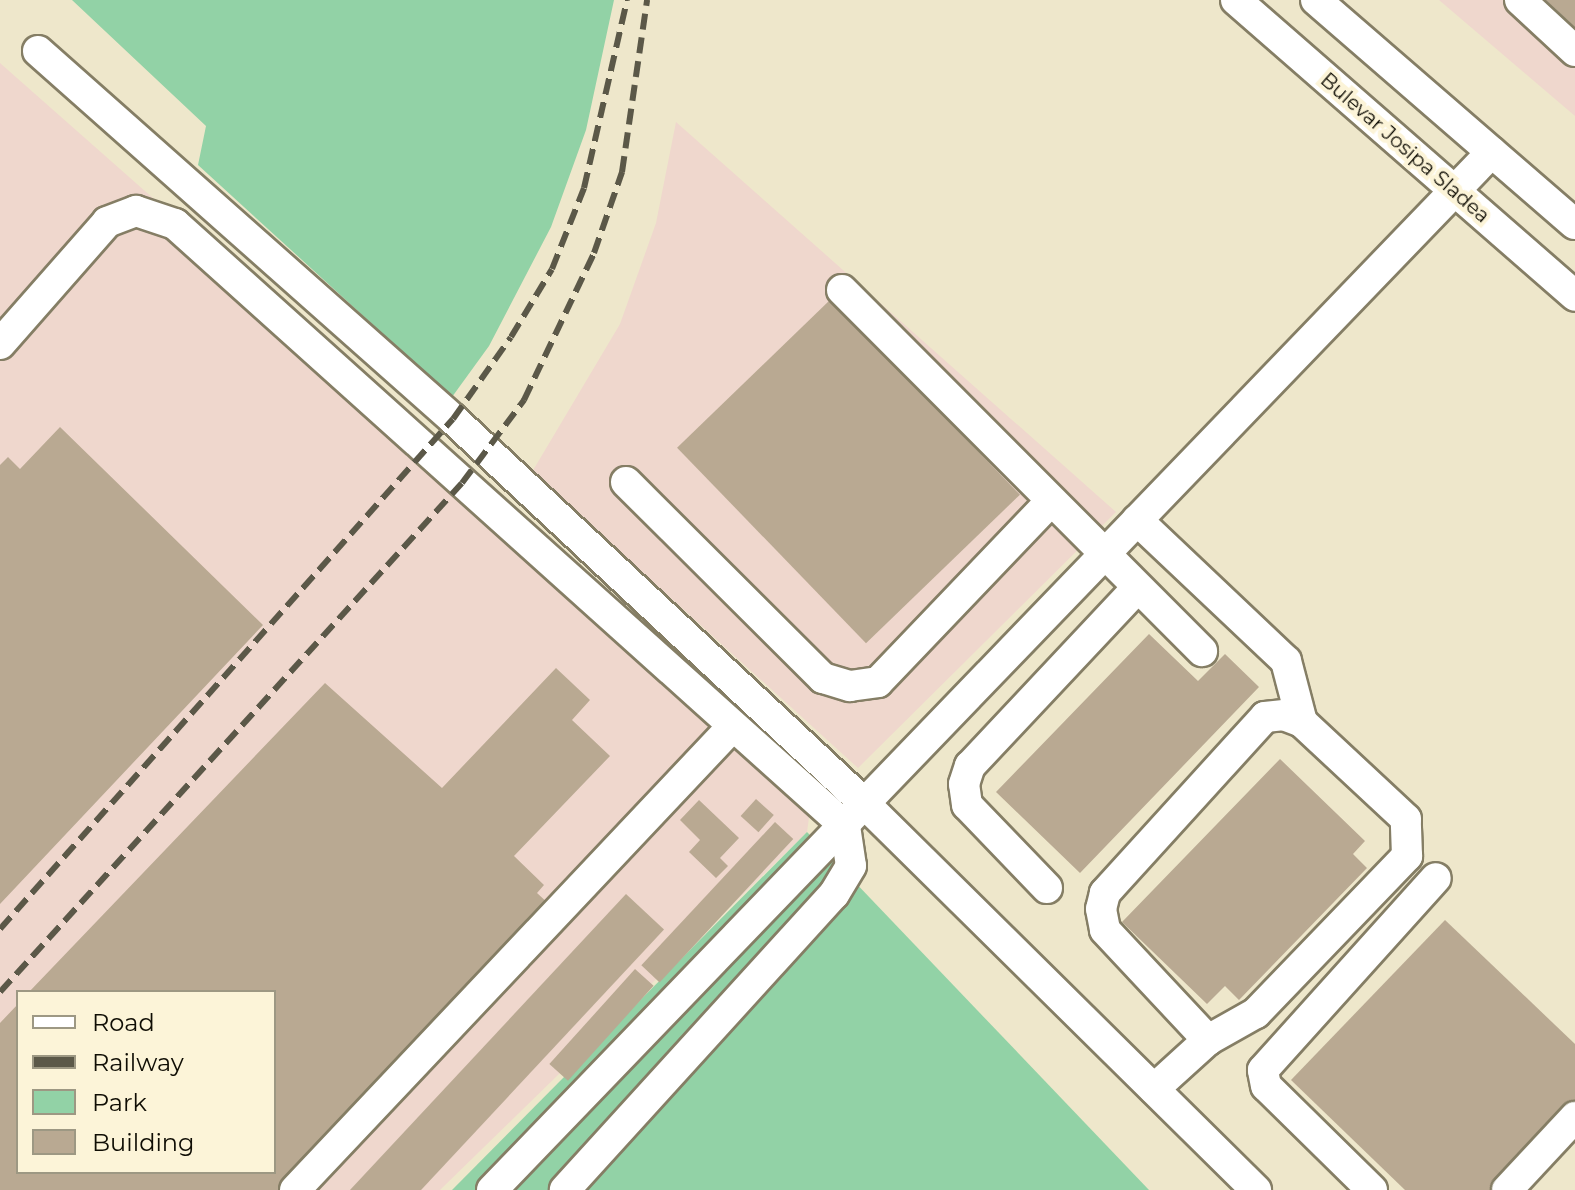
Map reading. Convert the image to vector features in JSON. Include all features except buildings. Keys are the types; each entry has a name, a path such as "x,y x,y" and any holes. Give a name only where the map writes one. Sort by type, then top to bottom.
{"street":[{"name":"Bulevar Josipa Sladea","path":"1236,0 1575,296"},
{"path":"1316,0 1575,224"},
{"path":"1520,0 1575,51"},
{"path":"38,51 453,419 864,803 1256,1190"},
{"path":"492,1190 1492,152"},
{"path":"0,344 107,222 136,211 175,224 845,826 851,866 834,894 565,1190"},
{"path":"842,290 1202,651"},
{"path":"626,482 823,678 850,686 878,682 1051,501"},
{"path":"1137,520 1286,661 1302,722 1406,819 1407,856 1256,1013 1208,1040 1154,1089"},
{"path":"1047,888 967,805 964,784 970,766 1137,588"},
{"path":"1208,1040 1105,930 1105,893 1265,717 1302,722"},
{"path":"295,1190 733,726"},
{"path":"1372,1190 1266,1086 1263,1070 1436,878"},
{"path":"1507,1190 1575,1117"}],"shaded area":[{"path":"1439,0 1575,0 1575,116"},
{"path":"0,63 814,782 807,832 440,1190 0,1190"},
{"path":"676,122 1116,512 858,768 532,472 620,324 656,223"}],"green space":[{"path":"72,0 614,0 586,130 551,227 489,346 452,397 198,165 206,126"},
{"path":"807,832 1149,1190 452,1190"}],"railway":[{"path":"0,929 453,419 511,337 552,269 584,188 627,0"},
{"path":"0,992 462,483 524,400 594,253 622,172 647,0"}]}
